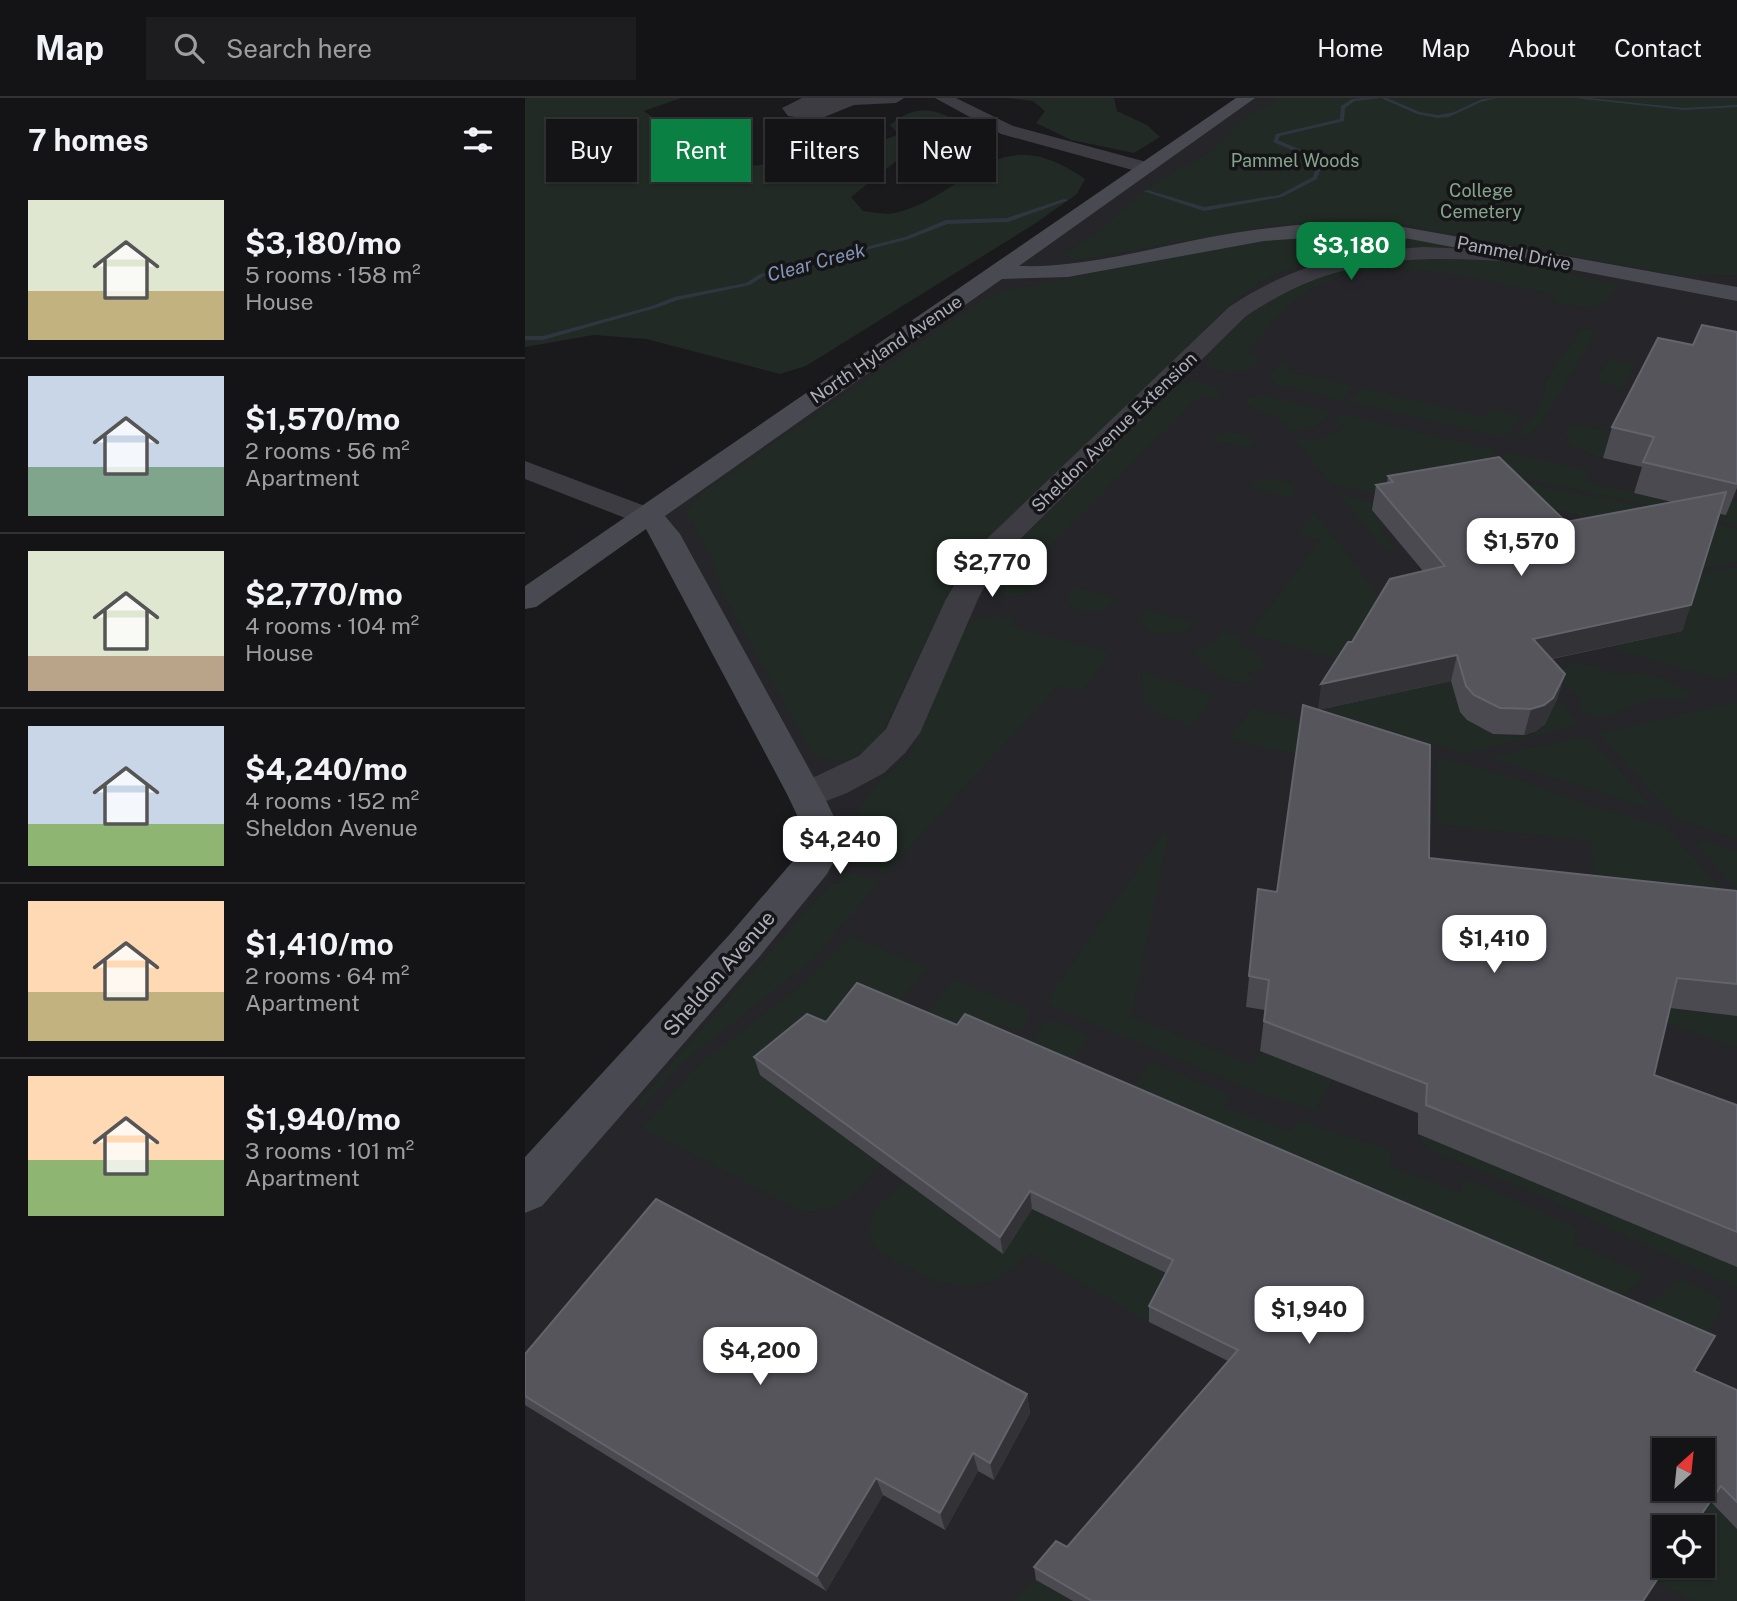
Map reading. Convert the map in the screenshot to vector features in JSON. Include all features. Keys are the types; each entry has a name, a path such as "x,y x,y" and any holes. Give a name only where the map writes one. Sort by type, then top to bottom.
{"street":[{"path":"848,102 896,98"},
{"path":"943,98 1026,137 1147,168"},
{"name":"North Hyland Avenue","path":"525,600 643,515 1000,272 1247,98"},
{"name":"Pammel Drive","path":"1000,272 1062,274 1249,237 1333,227 1363,227 1410,233 1737,294"},
{"name":"Sheldon Avenue Extension","path":"806,796 854,775 890,751 902,733 962,599 985,557 1179,368 1265,291 1316,268 1403,254 1455,253 1543,258"},
{"path":"525,468 643,515"},
{"name":"Sheldon Avenue","path":"525,1191 813,864 823,846 823,834 806,796 665,534 656,522 643,515"}],"shaded area":[{"path":"1247,98 1737,98 1737,1601 525,1601 525,1191 823,846 656,522"}],"green space":[{"path":"525,98 681,98 644,111 655,119 651,119 651,182 751,182 751,166 765,164 765,182 870,182 851,197 863,211 891,214 922,203 958,182 996,182 996,161 1005,157 1028,155 1054,162 1085,179 1077,194 1036,223 806,366 780,374 646,339 594,335 525,347"},
{"path":"1006,98 1114,98 1117,111 1147,125 1160,137 1134,153 1071,140 1036,123 1045,111 1033,101"},
{"name":"Pammel Woods","path":"1279,98 1737,98 1737,275 1681,276 1386,222 1327,221 1269,226 1075,261 1063,254 1099,231 1154,183 1210,152 1242,120"},
{"path":"925,110 952,118 898,119 898,133 890,125 899,118 908,114"},
{"path":"898,134 898,160 884,171 884,140"},
{"path":"1364,231 1479,249 1411,250 1396,245 1340,251 1272,276 1237,298 975,553 950,591 877,744 853,758 836,761 811,751 723,595 712,559 686,512 700,494 983,299 1013,289 1271,238"},
{"path":"1435,256 1513,262 1619,284 1608,302 1586,308 1552,302 1556,295 1465,277 1402,270 1371,271 1341,277 1312,288 1285,308 1246,352 1261,357 1250,370 1228,373 1206,366 1209,353 1267,296 1345,265"},
{"path":"1583,328 1597,331 1540,426 1532,433 1513,438 1538,411 1546,383 1558,361"},
{"path":"1609,359 1636,364 1622,390 1598,380 1598,375"},
{"path":"1281,363 1292,365 1288,371 1354,386 1342,401 1275,384 1269,376"},
{"path":"1200,381 1220,391 1220,399 1199,396 1025,571 1045,578 1022,595 1009,596 993,592 988,586 989,580 1016,545 1172,388 1183,383"},
{"path":"1362,388 1487,417 1493,408 1522,417 1505,437 1496,436 1350,402"},
{"path":"1262,395 1333,412 1317,426 1290,432 1276,417 1246,405 1248,397"},
{"path":"1341,414 1496,450 1492,462 1414,492 1382,483 1373,494 1331,484 1292,437 1313,439 1332,434 1345,426 1334,422"},
{"path":"1572,426 1617,431 1603,458 1571,446 1565,433"},
{"path":"1228,431 1247,435 1254,440 1252,448 1212,441 1214,435"},
{"path":"1506,452 1587,470 1587,482 1726,515 1732,499 1737,500 1737,525 1520,477 1512,473 1501,459"},
{"path":"1268,478 1288,481 1295,487 1294,496 1287,497 1251,488 1254,482"},
{"path":"1503,478 1619,501 1737,529 1737,562 1701,569 1644,531 1527,503"},
{"path":"1338,493 1389,507 1372,510 1387,528 1380,530 1397,551 1387,552"},
{"path":"1314,512 1386,604 1356,665 1249,633 1320,541 1297,534"},
{"path":"1737,567 1737,673 1723,675 1727,681 1607,647 1700,575"},
{"path":"1072,586 1119,600 1102,610 1077,610 1066,600"},
{"path":"1146,609 1194,623 1183,633 1156,634 1142,626 1141,615"},
{"path":"996,615 1014,618 1010,626 1109,652 1107,660 1084,689 1073,690 1058,686 885,874 854,863 859,841 856,825 859,808 880,780 909,756 964,628 972,621"},
{"path":"1224,632 1245,639 1240,646 1254,650 1266,668 1248,673 1253,682 1235,682 1219,676 1193,652 1215,641"},
{"path":"1573,663 1596,665 1612,674 1631,672 1661,678 1687,691 1689,696 1686,699 1652,699 1613,715 1595,716 1586,713 1578,705 1581,697 1560,682 1559,671"},
{"path":"1143,672 1214,695 1192,726 1159,714 1147,705 1143,697"},
{"path":"1473,676 1467,720 1485,729 1507,736 1528,735 1545,724 1557,698 1579,725 1464,754 1321,709"},
{"path":"1737,704 1737,839 1675,818 1599,733"},
{"path":"1252,708 1324,730 1298,753 1265,749 1229,738"},
{"path":"1588,736 1654,809 1487,757"},
{"path":"1437,757 1515,778 1584,804 1667,827 1737,907 1597,895 1590,841 1436,824"},
{"path":"1164,832 1169,834 1131,1016 1252,1065 1260,1051 1333,1079 1319,1105 1313,1110 1264,1095 1053,1007 1049,1001 1055,988"},
{"path":"1697,840 1737,851 1737,890 1700,848"},
{"path":"847,871 879,883 813,959 680,1065 638,1113 641,1098 831,883 838,884"},
{"path":"850,936 927,968 890,1014 882,1164 855,1192 836,1206 825,1210 799,1210 642,1128 697,1066 801,985"},
{"path":"954,979 1028,1009 1028,1020 1020,1031 998,1025 918,1026"},
{"path":"1662,1008 1737,1016 1737,1048 1659,1020"},
{"path":"1058,1022 1089,1036 1073,1061 1133,1087 1149,1061 1229,1095 1224,1107 1291,1132 1297,1120 1393,1151 1388,1166 1460,1193 1465,1178 1578,1228 1574,1243 1646,1275 1608,1311 1023,1056 1044,1024"},
{"path":"1418,1134 1737,1267 1737,1288 1542,1196 1435,1152 1423,1144"},
{"path":"905,1181 1003,1253 1032,1209 1172,1276 1149,1322 1030,1253 993,1282 966,1286 939,1283 877,1251 870,1239 869,1225 878,1207"},
{"path":"1679,1279 1716,1295 1721,1301 1721,1310 1703,1340 1639,1311"},
{"path":"1706,1502 1715,1502 1717,1510 1737,1529 1737,1601 1695,1601 1653,1581 1655,1578 1715,1578 1715,1515 1698,1515"},
{"path":"1036,1580 1073,1601 1012,1601"}],"building":[{"path":"1702,325 1737,332 1737,484 1643,462 1654,437 1612,427 1658,338 1693,345"},
{"path":"1499,457 1566,522 1726,492 1691,605 1533,639 1565,674 1553,698 1544,705 1531,709 1500,708 1474,695 1466,686 1457,655 1321,684 1348,642 1352,642 1390,579 1445,566 1376,485 1393,482 1388,476"},
{"path":"1303,705 1430,745 1429,858 1737,891 1737,984 1677,978 1654,1075 1737,1105 1737,1232 1426,1105 1427,1084 1264,1021 1269,980 1249,976 1258,889 1277,892"},
{"path":"857,983 957,1025 965,1014 1715,1336 1694,1371 1737,1390 1737,1502 1721,1486 1715,1495 1715,1438 1652,1438 1652,1502 1710,1502 1701,1515 1652,1515 1652,1578 1658,1578 1643,1601 1092,1601 1034,1567 1056,1541 1067,1547 1238,1350 1149,1306 1173,1260 1030,1191 1000,1237 754,1057 807,1014 826,1022"},
{"path":"656,1199 1027,1394 990,1463 973,1453 940,1513 876,1478 817,1576 525,1396 525,1354"}],"waterway":[{"name":"Clear Creek","path":"1146,191 1204,209 1280,196 1315,178 1321,160 1275,141 1278,135 1342,120 1343,107 1354,100 1379,98"},
{"name":"Clear Creek","path":"1383,98 1419,113 1438,116 1447,116 1479,101 1496,98"},
{"name":"Clear Creek","path":"1576,98 1684,109 1737,106"},
{"name":"Clear Creek","path":"525,338 543,338 654,307 676,298 748,284 762,275 907,238 946,222 1008,220 1066,200"}],"park label":[{"name":"College Cemetery","path":"1481,200"}]}
